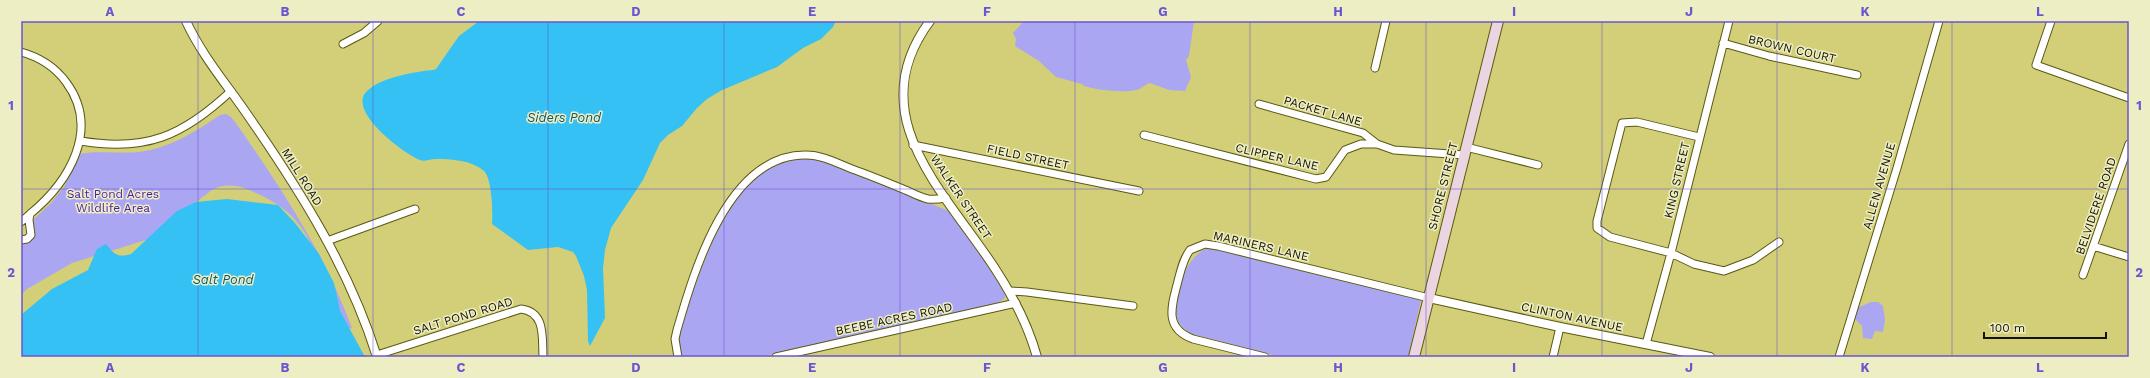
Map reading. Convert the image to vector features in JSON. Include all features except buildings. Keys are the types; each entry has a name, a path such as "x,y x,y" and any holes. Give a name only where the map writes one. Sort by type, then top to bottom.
{"main road":[{"name":"SHORE STREET","path":"1414,357 1498,21"}],"street":[{"name":"MILL ROAD","path":"186,21 208,58 298,192 327,241 356,300 377,356"},
{"path":"343,44 364,33 378,21"},
{"name":"WALKER STREET","path":"930,21 915,46 905,82 905,115 913,145 927,172 1010,292 1025,322 1037,357"},
{"path":"1375,68 1386,21"},
{"name":"KING STREET","path":"1646,344 1671,253 1698,137 1729,21"},
{"name":"ALLEN AVENUE","path":"1839,357 1895,176 1939,21"},
{"path":"2051,21 2036,65 2129,98"},
{"name":"BROWN COURT","path":"1723,43 1769,56 1857,75"},
{"path":"21,52 44,62 57,71 67,84 76,98 80,112 81,141 71,166 60,184 46,200 21,222"},
{"path":"81,141 120,146 146,143 177,132 201,117 231,91"},
{"name":"PACKET LANE","path":"1259,104 1363,133 1377,144"},
{"path":"1698,137 1637,122 1622,123 1597,221 1597,228 1610,237 1671,253 1694,264 1724,271 1753,260 1778,242"},
{"name":"CLIPPER LANE","path":"1144,135 1316,179 1326,177 1345,150 1361,144 1377,144 1394,150 1465,151 1538,165"},
{"name":"BELVIDERE ROAD","path":"2083,275 2129,144"},
{"name":"FIELD STREET","path":"913,145 1139,191"},
{"path":"678,357 675,339 677,330 695,274 714,231 726,209 746,181 765,166 776,160 797,155 819,156 924,198 946,198"},
{"path":"327,241 415,209"},
{"path":"21,240 27,239 31,235 29,220 30,214"},
{"name":"MARINERS LANE","path":"1265,357 1192,339 1182,334 1176,327 1172,314 1172,302 1182,265 1190,250 1205,244 1218,246 1429,298"},
{"path":"2093,246 2129,257"},
{"path":"1010,292 1027,292 1134,306"},
{"name":"CLINTON AVENUE","path":"1429,298 1560,327 1710,357"},
{"name":"BEEBE ACRES ROAD","path":"776,357 1016,303"},
{"name":"SALT POND ROAD","path":"377,356 521,309 533,313 539,319 543,357"},
{"path":"1553,357 1560,327"}],"green space":[{"path":"1024,21 1194,21 1189,56 1186,60 1191,77 1185,91 1169,90 1150,83 1131,91 1110,91 1084,86 1082,84 1056,77 1039,61 1015,46 1016,39 1013,33"},
{"name":"Salt Pond Acres Wildlife Area","path":"226,114 231,117 238,126 271,174 301,223 329,274 352,328 339,332 324,277 314,250 308,238 296,221 280,206 268,199 251,191 234,186 223,186 212,190 146,240 72,263 27,289 21,295 21,245 30,240 33,220 51,203 64,187 81,154 92,152 139,152 161,147 182,138 220,115"},
{"path":"805,158 831,164 949,211 974,244 1006,293 1005,298 996,304 760,357 682,357 679,339 684,320 708,252 731,207 744,189 763,172 780,164"},
{"path":"1210,248 1421,300 1408,357 1281,357 1191,334 1183,328 1177,318 1176,299 1183,277 1194,257 1202,251"},
{"path":"1871,302 1878,302 1883,306 1885,320 1883,332 1875,331 1872,339 1863,338 1862,326 1854,318 1857,308"}],"water":[{"name":"Siders Pond","path":"479,21 836,21 833,27 821,39 803,48 777,67 722,90 707,99 697,108 682,126 668,135 660,143 643,180 611,228 605,250 603,268 605,318 590,346 588,341 587,290 584,276 573,252 558,247 528,250 492,224 492,204 489,181 484,171 467,162 448,159 422,161 412,156 402,150 380,131 370,120 364,109 363,99 367,91 379,83 394,77 436,69 459,36"},
{"name":"Salt Pond","path":"227,199 278,205 295,223 319,254 334,283 340,311 365,357 21,357 21,315 52,289 88,270 97,249 106,244 116,254 122,256 131,254 177,211 196,202"}]}
